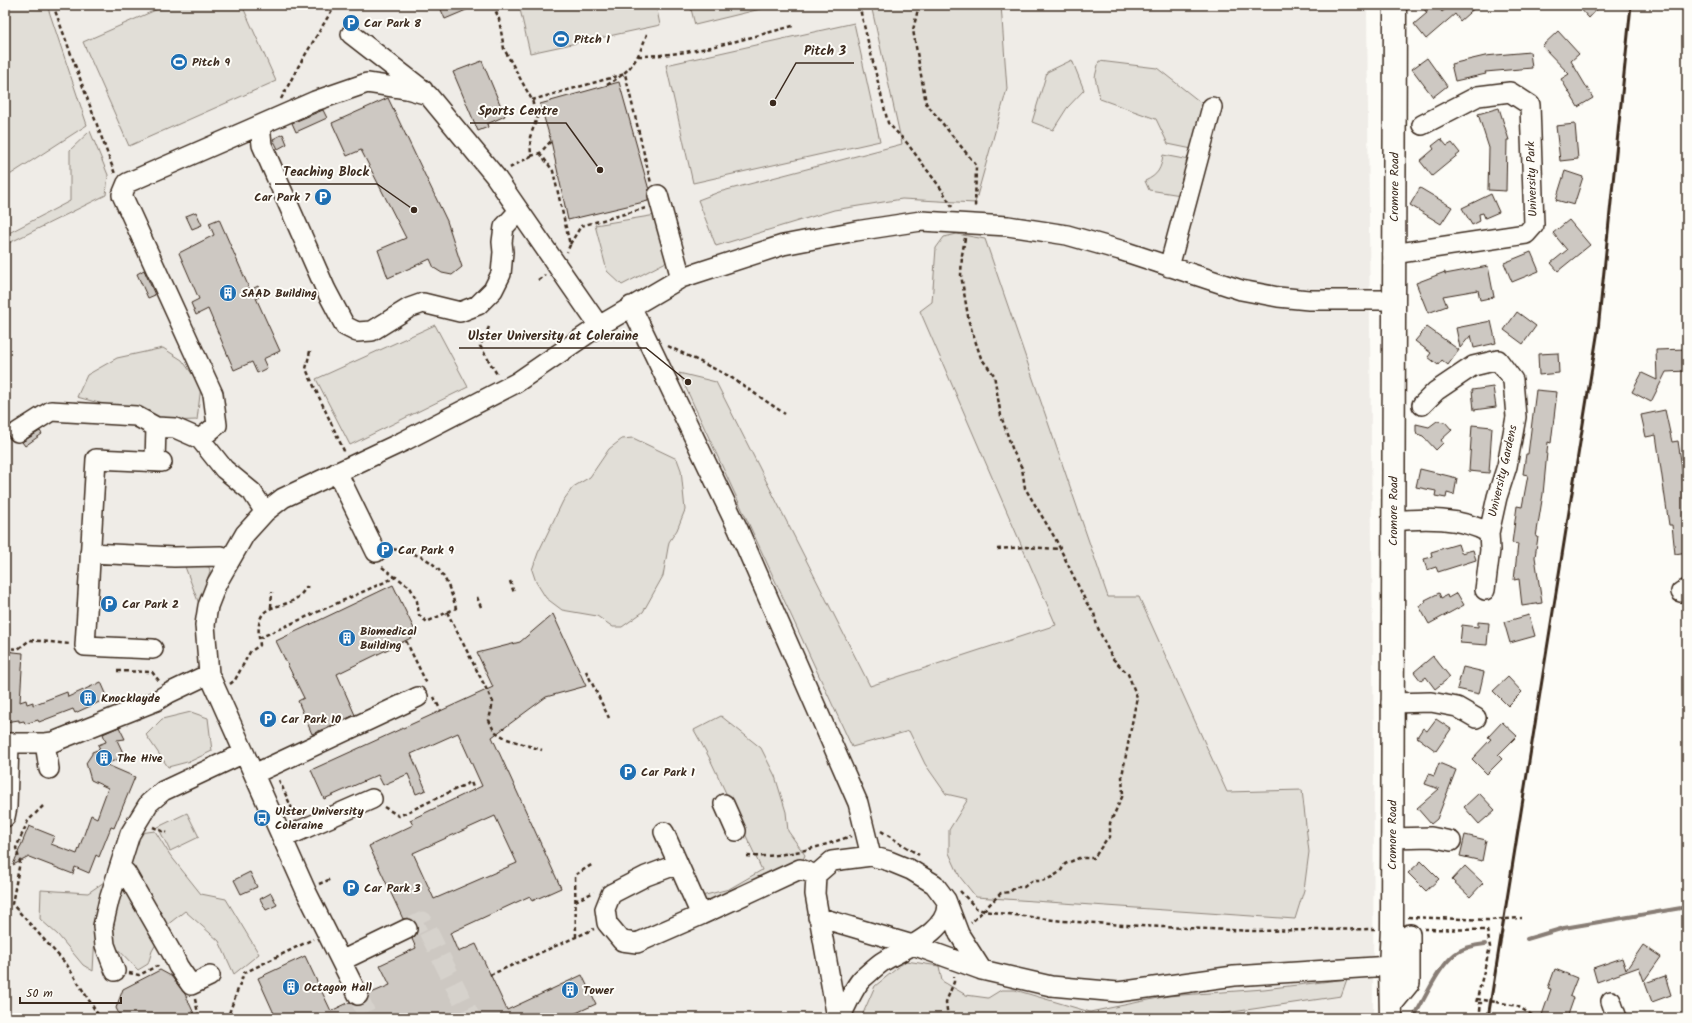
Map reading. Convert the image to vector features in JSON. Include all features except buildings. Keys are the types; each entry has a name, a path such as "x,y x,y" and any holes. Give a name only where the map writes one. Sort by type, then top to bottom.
{"main road":[{"name":"Cromore Road","path":"1391,1011 1390,966 1403,927 1391,838 1395,5"}],"street":[{"path":"351,34 428,95 495,176 599,326"},
{"path":"200,439 217,425 213,394 122,195 127,183 315,101 367,83 407,88 428,95"},
{"name":"University Park","path":"1393,254 1526,234 1534,225 1530,105 1510,92 1478,96 1422,125"},
{"path":"1169,267 1212,107"},
{"path":"265,123 262,145 326,290 345,326 357,332 372,331 409,308 423,303 460,312 478,305 493,290 501,274 504,227 519,211"},
{"path":"653,201 682,278"},
{"path":"358,995 306,891 209,674 205,625 208,606 215,589 229,559 245,534 265,512 283,498 342,464 402,442 506,388 631,306 682,278 783,245 921,221 1008,226 1067,235 1120,250 1240,290 1278,297 1309,300 1393,300"},
{"path":"631,306 649,340 742,536 858,802 871,856"},
{"name":"University Gardens","path":"1422,405 1436,391 1473,366 1498,360 1513,380 1516,417 1507,466 1497,497 1489,533 1490,550 1485,590"},
{"path":"18,432 51,411 136,416 156,428 175,428 200,439 224,469 252,492 265,512"},
{"path":"153,649 85,646 96,459 158,462 156,428"},
{"path":"342,464 383,550"},
{"name":"University Gardens","path":"1393,521 1420,518 1476,525 1489,533"},
{"path":"90,552 174,557 221,556 229,559"},
{"path":"5,817 8,807 7,744 53,742 156,701 169,693 209,674"},
{"path":"254,774 418,697"},
{"path":"1391,703 1431,702 1457,707 1476,718"},
{"path":"45,743 49,769"},
{"path":"115,971 105,945 103,926 130,834 149,803 163,791 244,753"},
{"path":"283,838 372,799"},
{"path":"724,804 736,831"},
{"path":"664,832 701,915"},
{"path":"1391,838 1430,837 1451,841"},
{"path":"839,1018 818,917 815,894 816,875 832,861 871,856 889,861 916,872 950,893 958,932 982,970"},
{"path":"678,864 646,876 611,894 605,909 607,923 622,941 637,943 800,869 816,875"},
{"path":"120,867 126,873 178,966 191,986 210,976"},
{"path":"839,1018 861,979 882,962 913,945 932,932 941,923 950,893"},
{"path":"818,917 913,945 982,970 1050,986 1118,992 1234,976 1390,966"},
{"path":"1391,1011 1410,983 1403,927"},
{"path":"341,961 407,929"}],"path":[{"path":"53,5 122,195"},
{"path":"265,123 335,5"},
{"path":"493,5 499,19 504,50 532,100 537,118 530,137 531,156"},
{"path":"858,5 888,122 907,143 968,224"},
{"path":"919,5 913,30 926,103 976,164 968,224 962,255 961,275 969,322 981,358 994,375 1001,416 1013,451 1022,468 1026,488 1060,549 1086,602 1094,613 1097,626 1112,658 1128,674 1137,698 1122,776 1123,795 1110,823 1110,837 1106,840 1094,858 1079,858 1065,864 1060,872 1052,877 1042,881 1032,881 1024,887 1015,887 1010,892 1001,893 984,911 958,932"},
{"path":"638,56 655,56 726,44 794,26"},
{"path":"607,85 625,74 638,56 647,34"},
{"path":"532,100 625,74"},
{"path":"557,265 565,257 570,244 581,226 653,201 652,190 625,74"},
{"path":"495,176 531,156 540,153 551,140"},
{"path":"540,153 554,171 570,244"},
{"path":"490,327 480,346 506,388"},
{"path":"649,340 668,346 728,376 785,414"},
{"path":"310,351 306,369 342,464"},
{"path":"998,549 1024,547 1060,549"},
{"path":"259,638 396,577 410,587 417,601 420,615 426,622 456,608 454,598 437,567 426,558 415,553 383,550"},
{"path":"510,581 514,593"},
{"path":"217,693 235,680 250,652 260,645 259,620 271,607 298,599 306,587 310,588"},
{"path":"271,607 272,592"},
{"path":"476,597 481,607"},
{"path":"448,612 493,702 489,720 494,731 507,739 542,750"},
{"path":"5,648 18,649 30,640 85,646"},
{"path":"406,640 441,711"},
{"path":"586,670 609,718"},
{"path":"117,671 152,672 160,682"},
{"path":"278,780 295,816"},
{"path":"372,799 398,816 471,782 474,790"},
{"path":"43,806 28,821 16,848 20,862 12,904 66,965 100,1018"},
{"path":"747,856 768,857 814,849 865,831 880,830 921,856"},
{"path":"576,937 575,875 593,864"},
{"path":"315,886 331,879"},
{"path":"950,893 984,911 1062,921 1148,927 1253,931 1403,927 1522,918"},
{"path":"490,975 607,923"},
{"path":"1403,927 1487,930 1490,947 1476,1003 1480,1003 1479,1018"},
{"path":"225,1018 228,1016 244,973 315,938"},
{"path":"948,958 948,962 955,968 954,982 946,1002 948,1018"},
{"path":"115,971 139,975 157,966"},
{"path":"1477,999 1517,1006 1537,1018"}],"shaded area":[{"path":"5,5 1367,5 1374,759 1373,1018 5,1018"},
{"path":"5,5 47,5 87,125 5,178"},
{"name":"Pitch 9","path":"167,5 242,5 276,81 129,146 83,42"},
{"name":"Pitch 1","path":"519,5 656,5 660,25 530,53"},
{"path":"690,5 777,5 695,25"},
{"path":"871,5 1001,5 1007,89 975,203 902,199 834,210 716,246 698,200 719,192 902,144"},
{"path":"854,23 880,141 693,183 666,65"},
{"path":"1072,60 1084,90 1067,108 1053,130 1032,122 1047,72"},
{"path":"1099,61 1157,68 1204,105 1192,149 1168,144 1156,119 1100,99 1095,77"},
{"path":"90,131 108,175 106,195 5,245 5,235 70,201 70,150"},
{"path":"1163,155 1189,160 1181,195 1149,190 1145,181 1156,174 1161,164"},
{"path":"656,215 668,261 622,285 607,271 595,225"},
{"path":"957,234 985,239 1108,597 1139,597 1227,792 1302,790 1309,852 1304,890 1295,919 976,897 960,877 949,853 949,830 968,799 946,794 925,764 909,731 852,747 679,373 716,382 870,686 1056,625 920,311 932,302 936,248 944,237"},
{"path":"435,325 468,387 350,445 316,379"},
{"path":"163,348 182,360 201,386 197,420 165,421 77,397 87,375 117,358"},
{"path":"633,438 677,459 681,470 685,510 677,530 669,542 663,576 643,612 622,627 613,627 597,616 562,610 546,598 536,582 532,570 538,553 563,501 573,487 590,477 609,449 622,439"},
{"path":"184,564 209,567 210,571 199,604"},
{"path":"191,712 208,718 212,751 191,761 168,767 146,735 162,719"},
{"path":"721,716 761,748 775,776 786,812 788,831 805,855 802,862 697,911 690,899 729,889 762,870 709,757 694,730"},
{"path":"187,813 199,837 170,851 158,827"},
{"path":"155,831 170,855 201,894 226,899 259,954 234,974 219,941 185,911 167,925 152,951 148,964 138,970 112,943 114,906 132,862 140,833"},
{"path":"107,880 95,934 93,971 83,965 58,935 40,919 41,890 88,893"},
{"path":"906,961 939,966 942,981 966,995 988,998 1001,990 1015,990 1090,1012 1168,996 1264,989 1347,979 1341,996 1192,1018 861,1018 875,986"}],"waterway":[{"path":"1527,939 1564,928 1687,907"},
{"path":"1415,1015 1433,983 1449,960 1462,950 1485,944"}],"tunnel":[{"path":"407,929 423,921 471,1018"},
{"path":"358,995 368,1018"}],"railway":[{"path":"1488,1018 1598,330 1631,5"}],"place":[{"name":"Car Park 8","path":"351,23"},
{"name":"Pitch 1","path":"561,39"},
{"name":"Pitch 9","path":"179,62"},
{"name":"Pitch 3","path":"773,103"},
{"name":"Sports Centre","path":"600,170"},
{"name":"Car Park 7","path":"323,197"},
{"name":"Teaching Block","path":"414,210"},
{"name":"SAAD Building","path":"228,293"},
{"name":"Ulster University at Coleraine","path":"688,382"},
{"name":"Car Park 9","path":"385,550"},
{"name":"Car Park 2","path":"109,604"},
{"name":"Biomedical Building","path":"347,638"},
{"name":"Knocklayde","path":"88,698"},
{"name":"Car Park 10","path":"268,719"},
{"name":"The Hive","path":"104,758"},
{"name":"Car Park 1","path":"628,772"},
{"name":"Ulster University Coleraine","path":"262,818"},
{"name":"Car Park 3","path":"351,888"},
{"name":"Octagon Hall","path":"291,987"},
{"name":"Tower","path":"570,990"}]}
